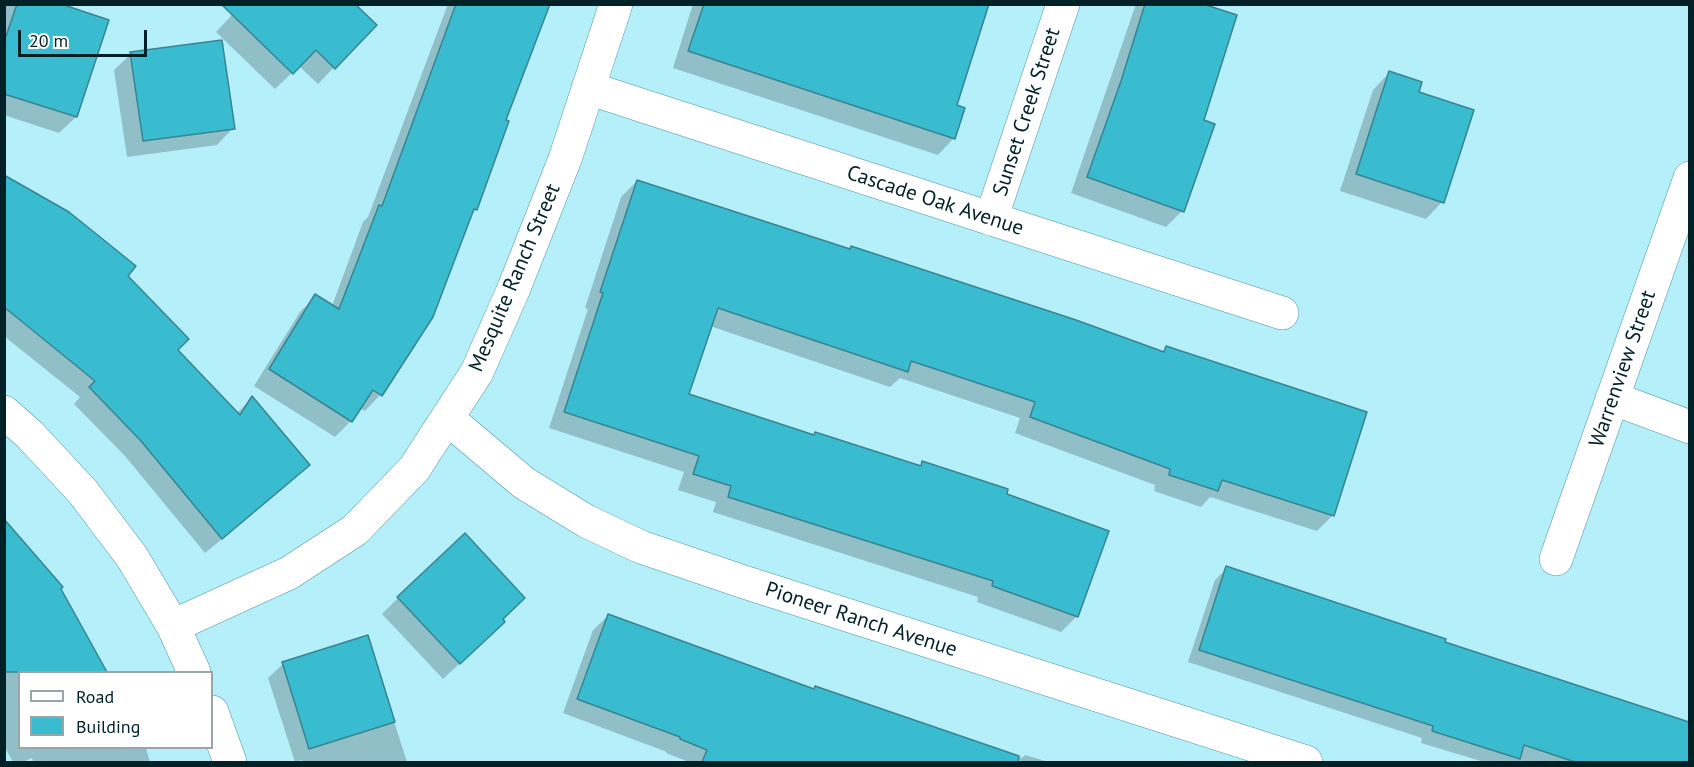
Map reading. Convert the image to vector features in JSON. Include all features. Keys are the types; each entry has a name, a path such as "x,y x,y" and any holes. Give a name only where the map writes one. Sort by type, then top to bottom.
{"street":[{"name":"Mesquite Ranch Street","path":"173,626 289,573 355,530 414,469 477,372 514,288 565,159 616,4"},
{"name":"Sunset Creek Street","path":"991,219 1063,4"},
{"name":"Cascade Oak Avenue","path":"588,88 1282,313"},
{"name":"Warrenview Street","path":"1556,559 1689,178"},
{"path":"1612,398 1689,426"},
{"path":"4,411 30,435 83,492 132,557 173,626 194,671"},
{"name":"Pioneer Ranch Avenue","path":"447,418 524,483 586,521 641,547 755,586 1306,762"},
{"path":"213,715 230,762"}],"building":[{"path":"17,4 61,4 109,20 77,117 4,94 4,42"},
{"path":"221,4 355,4 377,25 335,69 316,50 293,74"},
{"path":"456,4 550,4 506,120 509,121 477,210 474,209 433,317 382,396 373,390 352,422 269,369 315,294 339,309 379,205 382,206"},
{"path":"704,4 989,4 957,105 965,108 955,139 688,51"},
{"path":"1145,4 1203,4 1237,15 1204,120 1215,124 1184,212 1087,177"},
{"path":"222,40 235,129 143,141 130,52"},
{"path":"1389,71 1422,82 1419,92 1474,110 1444,203 1356,174"},
{"path":"4,175 69,212 136,266 128,276 189,339 178,350 240,415 252,396 310,465 222,539 141,441 89,387 95,381 4,307"},
{"path":"637,180 850,249 851,246 1076,320 1164,352 1166,346 1367,412 1334,516 1222,480 1218,491 1169,475 1170,469 1030,417 1035,402 911,361 908,372 718,308 689,394 814,435 815,432 921,466 922,461 1008,489 1007,494 1109,531 1078,617 992,586 993,581 728,497 731,486 693,474 699,456 564,412"},
{"path":"4,519 63,587 61,589 106,671 4,672"},
{"path":"465,533 525,598 503,619 505,622 460,664 397,597"},
{"path":"1226,566 1446,639 1445,642 1689,722 1689,762 1575,762 1524,745 1520,759 1432,731 1433,726 1199,650"},
{"path":"608,614 814,689 815,686 1019,756 1018,762 702,762 707,750 680,739 680,737 577,699"},
{"path":"368,635 395,722 309,749 282,662"}]}
